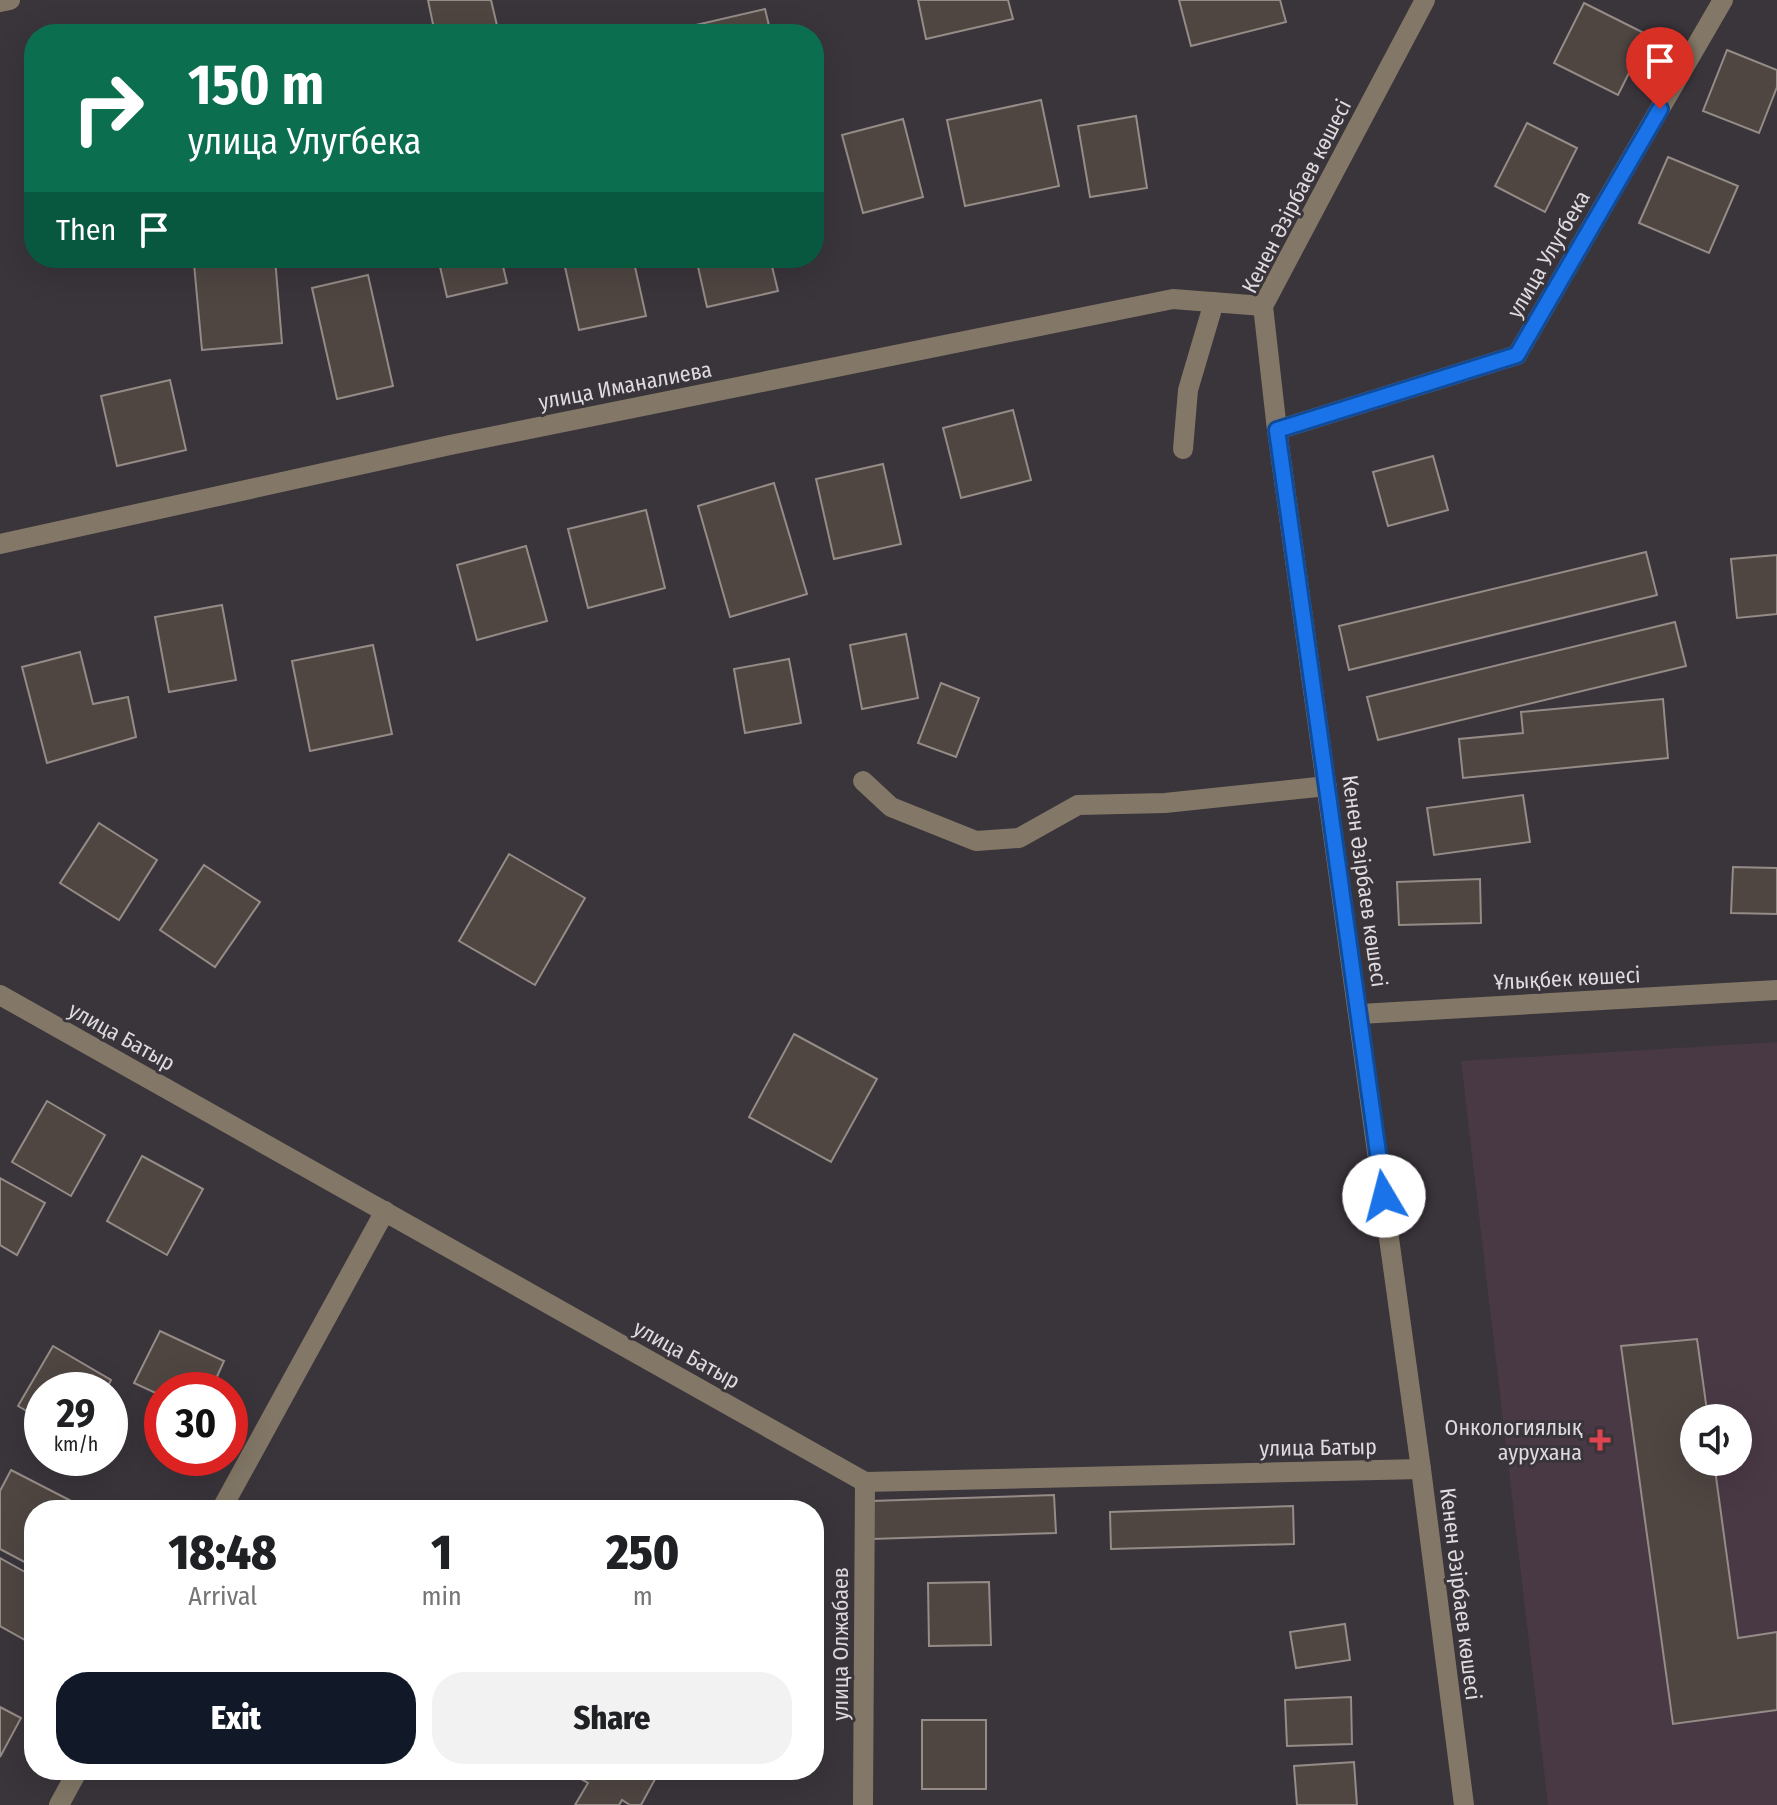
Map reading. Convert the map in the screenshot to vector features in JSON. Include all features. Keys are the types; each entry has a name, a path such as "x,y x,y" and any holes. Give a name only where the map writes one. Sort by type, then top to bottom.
{"street":[{"path":"0,2 10,0"},
{"name":"Кенен Әзірбаев көшесі","path":"1425,0 1263,306 1277,430 1360,1014 1464,1805"},
{"name":"улица Улугбека","path":"1277,430 1517,355 1723,0"},
{"name":"улица Иманалиева","path":"0,544 450,445 1173,299 1263,306"},
{"path":"1183,449 1188,390 1214,302"},
{"path":"863,781 891,807 976,841 1019,838 1078,805 1165,803 1327,786"},
{"name":"Ұлықбек көшесі","path":"1360,1014 1777,990"},
{"name":"улица Батыр","path":"0,995 865,1482 1421,1469"},
{"path":"226,1500 385,1211"},
{"name":"улица Олжабаев","path":"863,1805 865,1482"},
{"path":"59,1805 73,1780"}],"shaded area":[{"name":"Онкологиялық аурухана","path":"1777,1042 1777,1805 1548,1805 1461,1061"}],"building":[{"path":"428,0 491,0 497,24 433,24"},
{"path":"918,0 1008,0 1013,19 926,39"},
{"path":"1179,0 1280,0 1286,22 1191,46"},
{"path":"1584,3 1648,35 1618,95 1554,63"},
{"path":"765,9 769,24 700,24"},
{"path":"1727,50 1777,70 1777,87 1759,133 1703,111"},
{"path":"1041,100 1059,186 965,206 947,120"},
{"path":"1136,116 1147,188 1090,197 1078,126"},
{"path":"903,119 923,197 863,213 842,135"},
{"path":"1527,123 1577,148 1545,212 1495,186"},
{"path":"1668,157 1738,186 1709,253 1639,223"},
{"path":"194,268 276,268 282,343 202,350"},
{"path":"440,268 503,268 507,283 447,297"},
{"path":"565,268 635,268 646,316 579,330"},
{"path":"698,268 772,268 778,291 707,307"},
{"path":"368,275 393,386 337,399 312,288"},
{"path":"170,380 186,450 117,466 101,396"},
{"path":"1013,410 1031,480 961,498 943,428"},
{"path":"1433,456 1448,510 1388,526 1373,472"},
{"path":"883,464 901,544 834,559 816,479"},
{"path":"774,483 807,594 730,617 698,506"},
{"path":"646,510 665,588 588,608 568,529"},
{"path":"526,546 547,621 477,640 457,565"},
{"path":"1646,552 1657,595 1349,670 1339,626"},
{"path":"1777,555 1777,614 1737,618 1731,559"},
{"path":"222,605 236,680 169,692 155,617"},
{"path":"1675,622 1686,666 1378,740 1367,697"},
{"path":"906,634 918,698 862,709 850,645"},
{"path":"373,645 392,734 310,751 292,661"},
{"path":"80,652 93,704 128,697 136,737 47,763 22,667"},
{"path":"789,659 801,723 745,733 734,669"},
{"path":"941,683 979,698 956,757 918,743"},
{"path":"1663,699 1668,758 1463,778 1459,739 1523,733 1521,712"},
{"path":"1523,795 1530,842 1434,855 1427,808"},
{"path":"99,823 157,860 119,920 60,883"},
{"path":"509,854 585,898 535,985 459,941"},
{"path":"204,865 260,902 215,967 160,930"},
{"path":"1733,867 1777,868 1777,914 1731,913"},
{"path":"1480,879 1481,923 1399,925 1397,882"},
{"path":"794,1034 877,1079 831,1162 749,1117"},
{"path":"47,1101 105,1135 71,1196 12,1162"},
{"path":"142,1156 203,1189 167,1255 107,1221"},
{"path":"0,1178 45,1203 17,1255 0,1245"},
{"path":"160,1331 224,1361 219,1372 144,1372 144,1388 134,1383"},
{"path":"1697,1339 1706,1404 1680,1404 1680,1476 1716,1476 1738,1638 1777,1632 1777,1710 1673,1724 1621,1346"},
{"path":"53,1346 97,1372 38,1372"},
{"path":"24,1396 24,1410 18,1406"},
{"path":"11,1470 69,1500 24,1500 24,1562 0,1549 0,1491"},
{"path":"1054,1495 1056,1533 872,1539 871,1501"},
{"path":"1293,1506 1294,1544 1111,1549 1110,1512"},
{"path":"0,1558 24,1571 24,1639 0,1626"},
{"path":"989,1582 991,1645 929,1646 928,1583"},
{"path":"1345,1624 1350,1660 1296,1668 1290,1632"},
{"path":"1351,1697 1352,1744 1287,1746 1285,1700"},
{"path":"0,1707 21,1718 0,1757"},
{"path":"922,1720 986,1720 986,1789 922,1789"},
{"path":"1354,1762 1357,1805 1297,1805 1294,1766"},
{"path":"583,1780 655,1780 641,1805 630,1805 622,1800 619,1805 575,1805 588,1783"}],"place":[{"name":"Онкологиялық аурухана","path":"1600,1440"}],"route":[{"path":"1384,1196 1277,430 1517,355 1660,109"}]}
